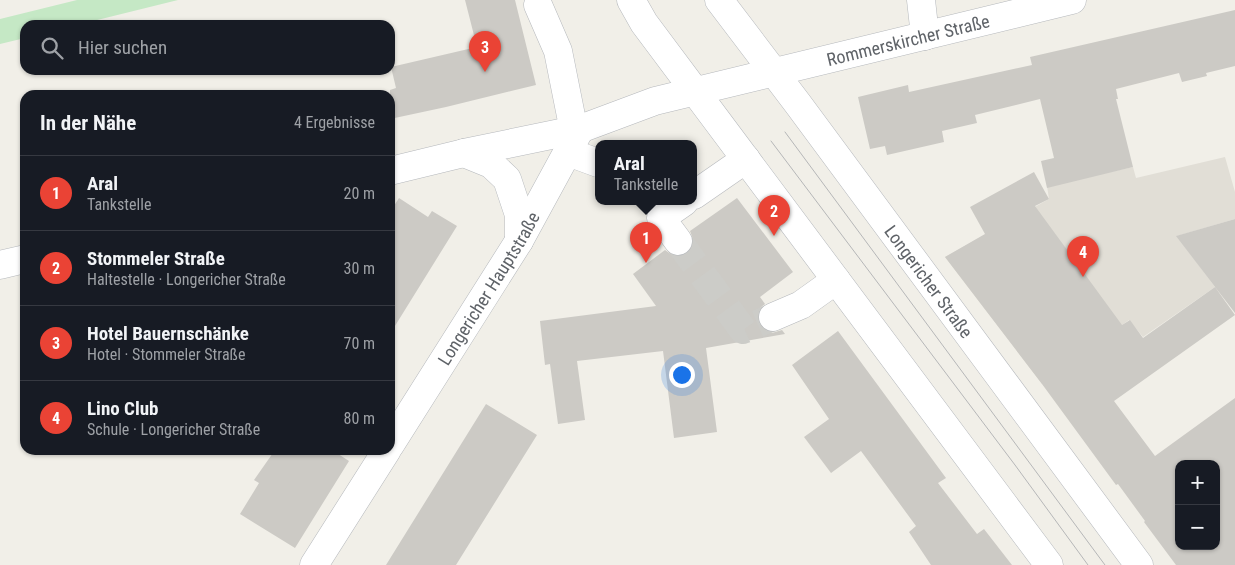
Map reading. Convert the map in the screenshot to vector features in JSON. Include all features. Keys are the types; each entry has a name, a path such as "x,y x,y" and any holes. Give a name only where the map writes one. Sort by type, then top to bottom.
{"street":[{"path":"631,0 644,23 1049,565"},
{"name":"Longericher Straße","path":"719,0 1139,565"},
{"path":"921,0 925,36"},
{"name":"Rommerskircher Straße","path":"395,170 464,153 574,137 655,101 925,36 1023,6 1072,0"},
{"path":"538,5 558,51 574,137 595,160"},
{"name":"Longericher Hauptstraße","path":"395,437 519,241 574,137"},
{"path":"464,153 490,164 507,179 519,216 519,241"},
{"path":"697,193 746,159"},
{"path":"673,205 655,210 678,241"},
{"path":"0,265 20,260"},
{"path":"773,317 801,305 836,280"},
{"path":"314,565 384,455"}],"shaded area":[{"path":"1225,157 1235,192 1235,219 1177,236 1215,287 1143,337 1129,320 1042,384 945,257 1049,199 1047,186 1133,167 1136,178"}],"green space":[{"path":"77,0 178,0 97,20 20,20 20,39 0,44 0,19"}],"building":[{"path":"465,0 515,0 536,85 395,118 395,90 390,90 396,88 393,75 395,75 395,66 477,47"},
{"path":"1235,10 1235,66 1206,73 1207,76 1182,82 1179,73 1116,89 1118,99 1116,99 1133,167 1047,188 1041,161 1054,158 1040,99 975,115 977,123 942,131 944,142 887,155 885,146 870,149 858,97 908,85 909,92 1032,65 1030,57"},
{"path":"1034,172 1049,199 1035,206 1122,325 1130,320 1143,338 1215,287 1235,315 1114,401 1155,456 1235,398 1235,565 1176,565 1118,484 1116,485 945,257 985,234 970,207"},
{"path":"399,198 428,217 432,211 457,226 395,326 395,204"},
{"path":"737,198 793,272 760,297 765,304 760,308 758,315 759,324 764,330 772,333 782,330 785,334 706,348 717,432 674,438 663,351 577,361 585,420 558,424 550,364 545,365 540,321 656,306 633,274 665,250 672,255 680,256 687,254 692,247 693,239 690,231"},
{"path":"1235,219 1235,313 1176,236"},
{"path":"838,331 946,478 938,483 977,534 984,529 1012,565 931,565 909,532 916,526 861,451 831,473 804,437 829,419 792,365"},
{"path":"486,404 537,435 456,565 386,565"},
{"path":"272,455 340,455 349,461 295,548 240,514 259,483 254,480"}],"tunnel":[{"path":"678,241 743,330 773,317"}],"tram line":[{"path":"785,132 1105,565"},
{"path":"771,141 1088,565"}],"place":[{"name":"Hotel Bauernschänke","path":"485,72"},
{"name":"Stommeler Straße","path":"774,236"},
{"name":"Aral","path":"646,263"},
{"name":"Lino Club","path":"1083,277"}]}
